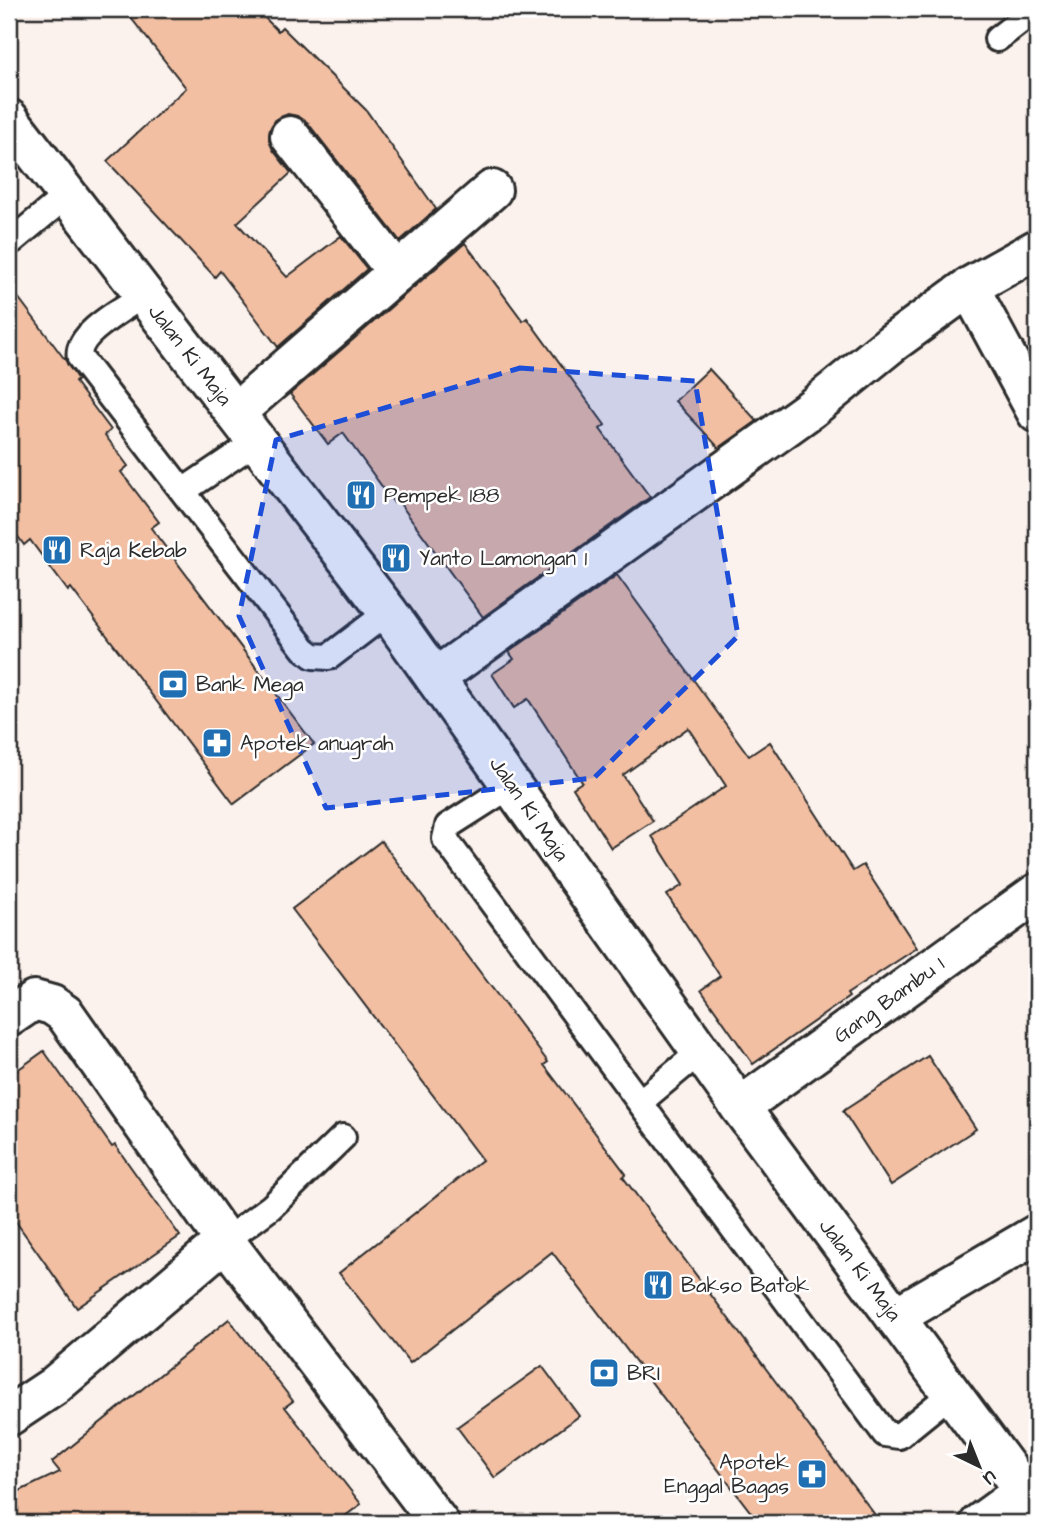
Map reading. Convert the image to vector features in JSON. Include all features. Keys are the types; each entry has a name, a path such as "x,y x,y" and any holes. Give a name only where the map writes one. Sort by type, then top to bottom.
{"street":[{"name":"Jalan Ki Maja","path":"9,118 388,612 740,1107 1031,1500"},
{"path":"290,136 397,272"},
{"path":"246,427 397,272 492,190"},
{"path":"435,678 812,408 892,344 969,288 1037,249"},
{"path":"969,288 1037,413"},
{"name":"Gang Bambu 1","path":"740,1107 1037,893"},
{"path":"9,1017 34,1000 52,1005 65,1014 225,1241 438,1523"},
{"path":"895,1317 1037,1234"},
{"path":"9,1416 54,1386 225,1241"},
{"path":"980,1523 1031,1500"}],"lane":[{"path":"998,39 1035,9"},
{"path":"12,241 67,195"},
{"path":"144,295 88,334 79,352 80,358 304,649 313,656 329,657 388,612"},
{"path":"183,491 246,427"},
{"path":"512,785 448,826 445,839 885,1434 899,1436 952,1393"},
{"path":"640,1102 701,1051"},
{"path":"225,1241 271,1207 343,1138"}],"highlighted area":[{"path":"520,368 695,381 738,636 594,778 326,808 239,616 276,440"}],"building":[{"path":"124,9 256,9 278,31 282,27 366,110 436,209 400,241 307,122 288,114 276,119 270,129 269,140 273,150 291,173 237,223 287,277 341,236 367,269 278,347 220,271 215,277 107,161 186,88"},
{"path":"465,243 523,321 527,318 605,425 600,429 650,497 483,617 398,501 394,503 343,433 328,444 290,394"},
{"path":"9,285 66,361 78,380 75,382 111,430 105,435 128,466 121,472 159,522 151,528 314,744 234,804 71,588 68,591 30,540 24,545 9,524"},
{"path":"709,369 757,421 719,448 675,401"},
{"path":"617,575 749,756 770,742 853,871 863,865 917,948 847,994 849,997 753,1064 701,990 720,976 667,895 683,885 652,836 726,786 688,728 623,775 653,821 611,848 573,788 582,782 528,699 514,708 492,674 514,659 509,652"},
{"path":"381,841 548,1062 544,1065 626,1174 623,1177 881,1523 759,1523 552,1252 410,1363 339,1273 482,1160 292,909"},
{"path":"44,1051 180,1236 77,1308 9,1212 9,1076"},
{"path":"928,1056 976,1129 891,1185 843,1111"},
{"path":"229,1319 293,1401 285,1407 361,1504 336,1523 9,1523 9,1496 60,1472 52,1462"},
{"path":"542,1366 579,1416 495,1478 457,1427"}],"place":[{"name":"Pempek 188","path":"361,495"},
{"name":"Raja Kebab","path":"57,550"},
{"name":"Yanto Lamongan 1","path":"396,558"},
{"name":"Bank Mega","path":"173,684"},
{"name":"Apotek anugrah","path":"217,743"},
{"name":"Bakso Batok","path":"658,1285"},
{"name":"BRI","path":"604,1373"},
{"name":"Apotek Enggal Bagas","path":"812,1474"}]}
